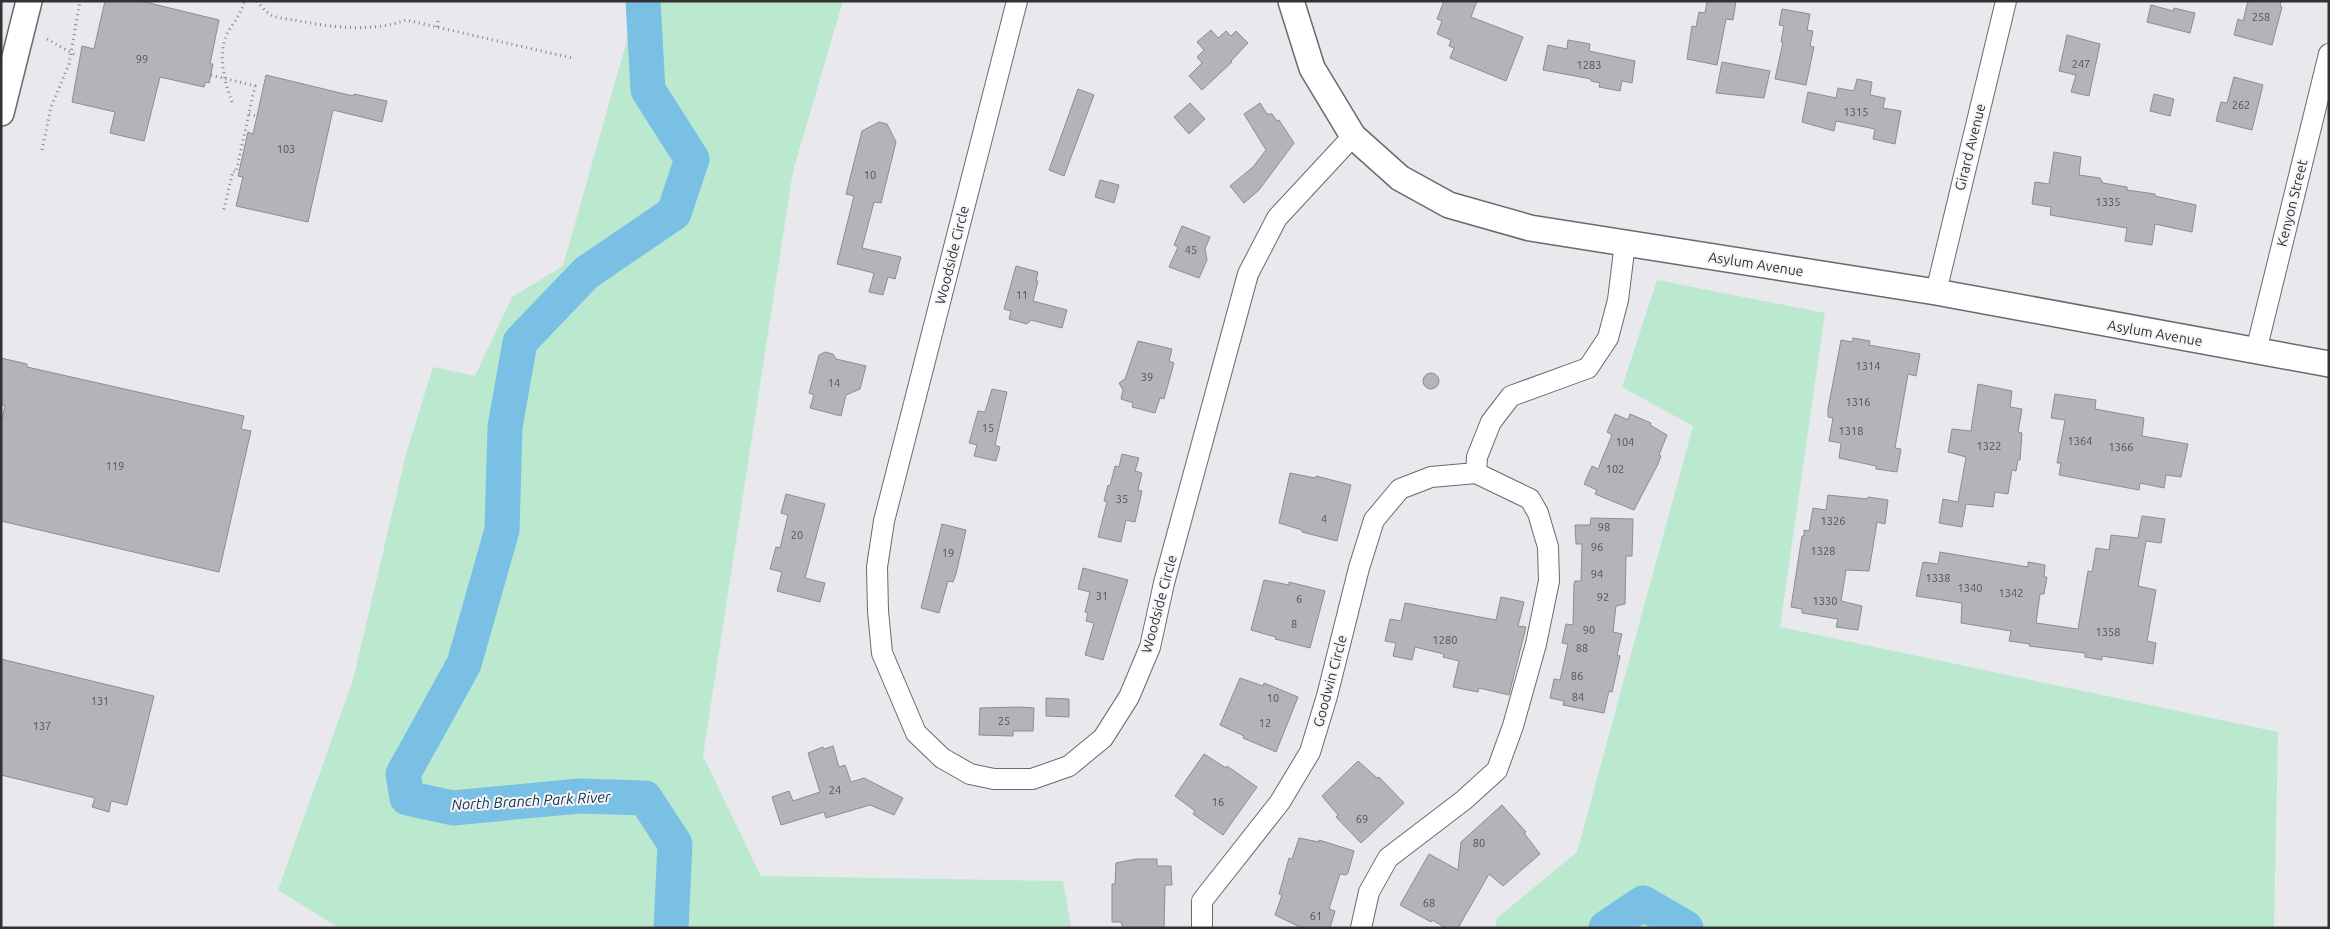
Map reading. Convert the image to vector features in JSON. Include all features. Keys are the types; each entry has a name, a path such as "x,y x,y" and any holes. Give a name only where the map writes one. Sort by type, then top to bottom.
{"main road":[{"path":"1,113 10,47 29,1"},
{"name":"Asylum Avenue","path":"1291,1 1312,68 1353,136 1400,178 1449,205 1530,228 1936,292 2329,364"}],"street":[{"name":"Woodside Circle","path":"1017,1 884,521 877,567 878,611 882,653 898,696 916,733 942,758 970,774 994,779 1032,780 1069,766 1103,738 1129,697 1150,647 1164,583 1248,274 1277,218 1353,136"},
{"name":"Girard Avenue","path":"1936,292 2006,1"},
{"name":"Kenyon Street","path":"2256,351 2329,54"},
{"path":"1361,928 1369,892 1388,858 1464,800 1497,770 1513,726 1536,644 1549,581 1548,547 1538,513 1530,499 1476,472 1477,457 1491,422 1511,396 1588,368 1608,338 1618,300 1625,243"},
{"name":"Goodwin Circle","path":"1202,928 1202,901 1280,802 1310,752 1327,696 1359,568 1374,520 1400,489 1431,477 1476,472"}],"path":[{"path":"42,150 51,108 72,54 80,1"},
{"path":"232,102 225,79 222,55 228,31 240,14 244,1"},
{"path":"257,1 274,16 326,26 384,27 406,20 572,58"},
{"path":"437,27 438,21"},
{"path":"47,39 77,56"},
{"path":"211,75 255,86 236,172 233,171 223,213"},
{"path":"249,114 257,116"}],"green space":[{"path":"638,1 843,1 793,171 703,756 761,876 1063,881 1071,928 339,928 278,890 353,680 406,454 433,367 475,376 512,297 563,266"},
{"path":"1657,280 1825,313 1780,627 2278,732 2274,928 1495,928 1497,918 1577,852 1693,426 1622,387"}],"building":[{"path":"105,1 141,1 219,20 210,64 213,64 209,83 206,82 204,87 160,77 144,141 110,133 115,112 72,102 82,46 94,49"},
{"path":"1444,1 1477,1 1471,17 1523,37 1506,81 1450,58 1454,48 1449,46 1451,40 1437,34 1442,21 1437,19"},
{"path":"1707,1 1736,1 1733,20 1726,19 1717,65 1687,59 1692,26 1696,27 1699,12 1705,13"},
{"path":"2248,1 2281,1 2280,6 2282,7 2272,45 2234,35 2238,19 2243,21"},
{"path":"2151,5 2173,11 2174,8 2195,13 2190,33 2147,22"},
{"path":"1782,9 1810,14 1807,30 1813,31 1810,46 1814,47 1806,85 1775,79 1783,42 1781,42 1784,26 1779,25"},
{"path":"1211,30 1218,38 1226,31 1231,36 1236,31 1248,43 1232,62 1202,90 1189,76 1202,63 1197,57 1204,50 1197,42"},
{"path":"2067,35 2100,44 2089,96 2071,92 2076,75 2059,71"},
{"path":"1568,40 1590,44 1589,51 1635,61 1632,83 1622,81 1620,91 1599,87 1600,83 1591,81 1591,79 1543,70 1548,45 1567,49"},
{"path":"1722,62 1770,71 1764,98 1716,93"},
{"path":"266,75 353,96 354,94 387,101 382,122 333,110 308,222 236,206 243,177 238,176 248,132 253,134"},
{"path":"2234,77 2263,85 2252,130 2216,121 2221,102 2227,103"},
{"path":"1857,79 1872,82 1870,95 1885,98 1883,108 1901,111 1895,144 1873,139 1875,129 1836,121 1834,131 1802,122 1808,92 1836,98 1838,88 1854,91"},
{"path":"1078,89 1094,95 1064,176 1049,170"},
{"path":"2154,94 2174,99 2170,116 2150,111"},
{"path":"1190,103 1205,119 1189,134 1174,117"},
{"path":"1260,103 1267,114 1272,114 1277,121 1279,120 1294,143 1259,190 1244,203 1230,186 1253,167 1266,150 1244,114"},
{"path":"879,122 887,124 896,142 881,203 874,202 862,248 901,257 895,279 888,277 883,295 869,292 874,273 837,264 854,196 846,194 862,131"},
{"path":"2054,152 2081,157 2079,175 2100,178 2103,183 2127,187 2127,190 2155,194 2155,196 2196,205 2192,232 2155,224 2152,245 2125,241 2127,228 2050,215 2051,207 2032,204 2035,182 2049,184"},
{"path":"1100,180 1119,185 1114,203 1095,197"},
{"path":"1182,226 1210,237 1205,249 1207,260 1199,278 1169,267 1178,247 1174,245"},
{"path":"1016,266 1038,272 1036,281 1038,281 1033,301 1067,310 1062,328 1031,320 1027,324 1009,319 1011,311 1004,309"},
{"path":"1853,338 1870,341 1869,345 1920,354 1916,376 1908,374 1895,448 1901,449 1897,472 1876,469 1876,466 1839,458 1841,443 1829,441 1833,418 1828,417 1828,409 1841,340 1852,342"},
{"path":"1138,341 1172,349 1169,361 1174,363 1164,399 1160,398 1155,413 1132,407 1133,403 1121,399 1123,390 1119,383 1125,379"},
{"path":"825,352 833,354 836,359 866,366 860,389 846,395 841,416 810,408 814,395 809,393 819,355"},
{"path":"1,358 27,364 27,367 244,416 241,429 251,431 219,572 1,521 1,423 5,406 1,404"},
{"path":"1428,373 1434,373 1439,378 1437,387 1428,389 1423,384 1423,378"},
{"path":"1978,384 2012,391 2010,407 2022,409 2018,432 2022,433 2020,460 2018,460 2016,471 2012,470 2008,494 1995,492 1993,507 1966,504 1962,527 1939,523 1943,499 1958,502 1966,457 1948,452 1952,429 1971,431"},
{"path":"992,389 1007,392 995,445 1000,447 996,461 974,456 977,445 969,443 978,411 985,412"},
{"path":"2055,394 2096,400 2095,409 2144,418 2142,436 2188,444 2181,477 2166,475 2164,488 2140,483 2139,490 2059,475 2061,463 2057,463 2065,420 2051,418"},
{"path":"1615,414 1628,420 1630,414 1651,423 1650,425 1667,435 1657,466 1634,510 1595,494 1597,490 1584,484 1592,466 1598,469 1612,435 1607,432"},
{"path":"1122,454 1139,458 1135,471 1142,473 1138,490 1142,491 1135,522 1126,520 1121,542 1098,537 1107,502 1104,501 1108,485 1110,486 1115,466 1119,467"},
{"path":"1290,473 1315,478 1316,476 1351,485 1337,541 1302,532 1302,530 1279,523"},
{"path":"786,494 825,504 805,578 825,583 820,602 777,591 782,572 770,569 776,547 780,548 788,515 781,513"},
{"path":"1828,495 1888,500 1885,524 1877,522 1869,571 1846,570 1841,601 1862,606 1858,630 1836,627 1838,619 1802,613 1802,609 1791,607 1802,536 1804,536 1804,530 1809,531 1813,508 1826,510"},
{"path":"2142,516 2165,519 2161,543 2146,541 2138,586 2156,590 2147,641 2156,643 2153,664 2102,656 2102,660 2085,657 2085,653 2029,646 2030,644 2009,641 2011,631 1961,623 1962,603 1916,596 1923,562 1938,564 1940,552 2028,567 2028,562 2045,565 2044,577 2047,577 2044,594 2040,594 2036,623 2078,629 2088,571 2092,572 2096,548 2109,550 2111,535 2138,538"},
{"path":"1591,518 1633,519 1632,556 1626,556 1625,604 1616,606 1613,632 1622,634 1617,655 1620,656 1612,692 1609,691 1604,713 1563,705 1564,701 1550,698 1554,679 1560,680 1568,644 1562,643 1566,624 1573,625 1574,584 1575,581 1581,581 1582,544 1576,544 1575,525 1590,525"},
{"path":"942,524 966,530 956,574 953,582 948,581 939,613 921,608"},
{"path":"1083,568 1128,580 1103,660 1085,655 1094,623 1086,621 1088,613 1085,612 1090,592 1078,589"},
{"path":"1264,580 1289,585 1289,582 1325,591 1310,648 1275,639 1276,637 1251,630"},
{"path":"1501,597 1524,602 1518,626 1526,627 1509,695 1479,688 1478,692 1453,687 1459,661 1443,657 1444,654 1415,647 1412,660 1393,656 1396,643 1385,641 1390,619 1401,621 1405,603 1496,620"},
{"path":"1,659 154,696 127,805 111,801 109,812 92,807 95,798 1,775"},
{"path":"1240,678 1263,686 1264,683 1298,697 1276,752 1243,738 1244,736 1220,725"},
{"path":"1046,698 1069,699 1069,717 1046,716"},
{"path":"980,708 1034,708 1033,731 1013,731 1013,736 979,735"},
{"path":"833,746 839,767 845,765 851,782 864,778 903,798 894,815 870,805 826,818 824,812 781,825 772,797 789,791 793,801 820,792 808,753 823,747 824,749"},
{"path":"1204,754 1226,768 1227,766 1257,787 1223,835 1193,814 1195,811 1175,796"},
{"path":"1358,761 1377,778 1379,777 1404,803 1361,843 1336,817 1338,815 1322,796"},
{"path":"1502,805 1526,832 1524,833 1540,854 1503,886 1489,874 1458,928 1446,928 1400,905 1429,854 1458,870 1461,842"},
{"path":"1299,838 1319,842 1319,840 1354,851 1348,873 1346,875 1340,874 1329,909 1335,911 1330,928 1302,928 1275,915 1282,895 1279,894 1289,858 1292,859"},
{"path":"1136,859 1157,859 1157,866 1171,866 1172,885 1165,885 1164,928 1123,928 1121,922 1112,922 1112,884 1115,884 1116,863"}],"waterway":[{"name":"North Branch Park River","path":"643,1 648,90 692,159 674,213 586,273 520,342 505,427 502,530 464,664 403,774 407,798 453,808 579,796 645,798 675,844 671,928"},
{"name":"North Branch Park River","path":"1606,928 1643,903 1686,928"}]}
